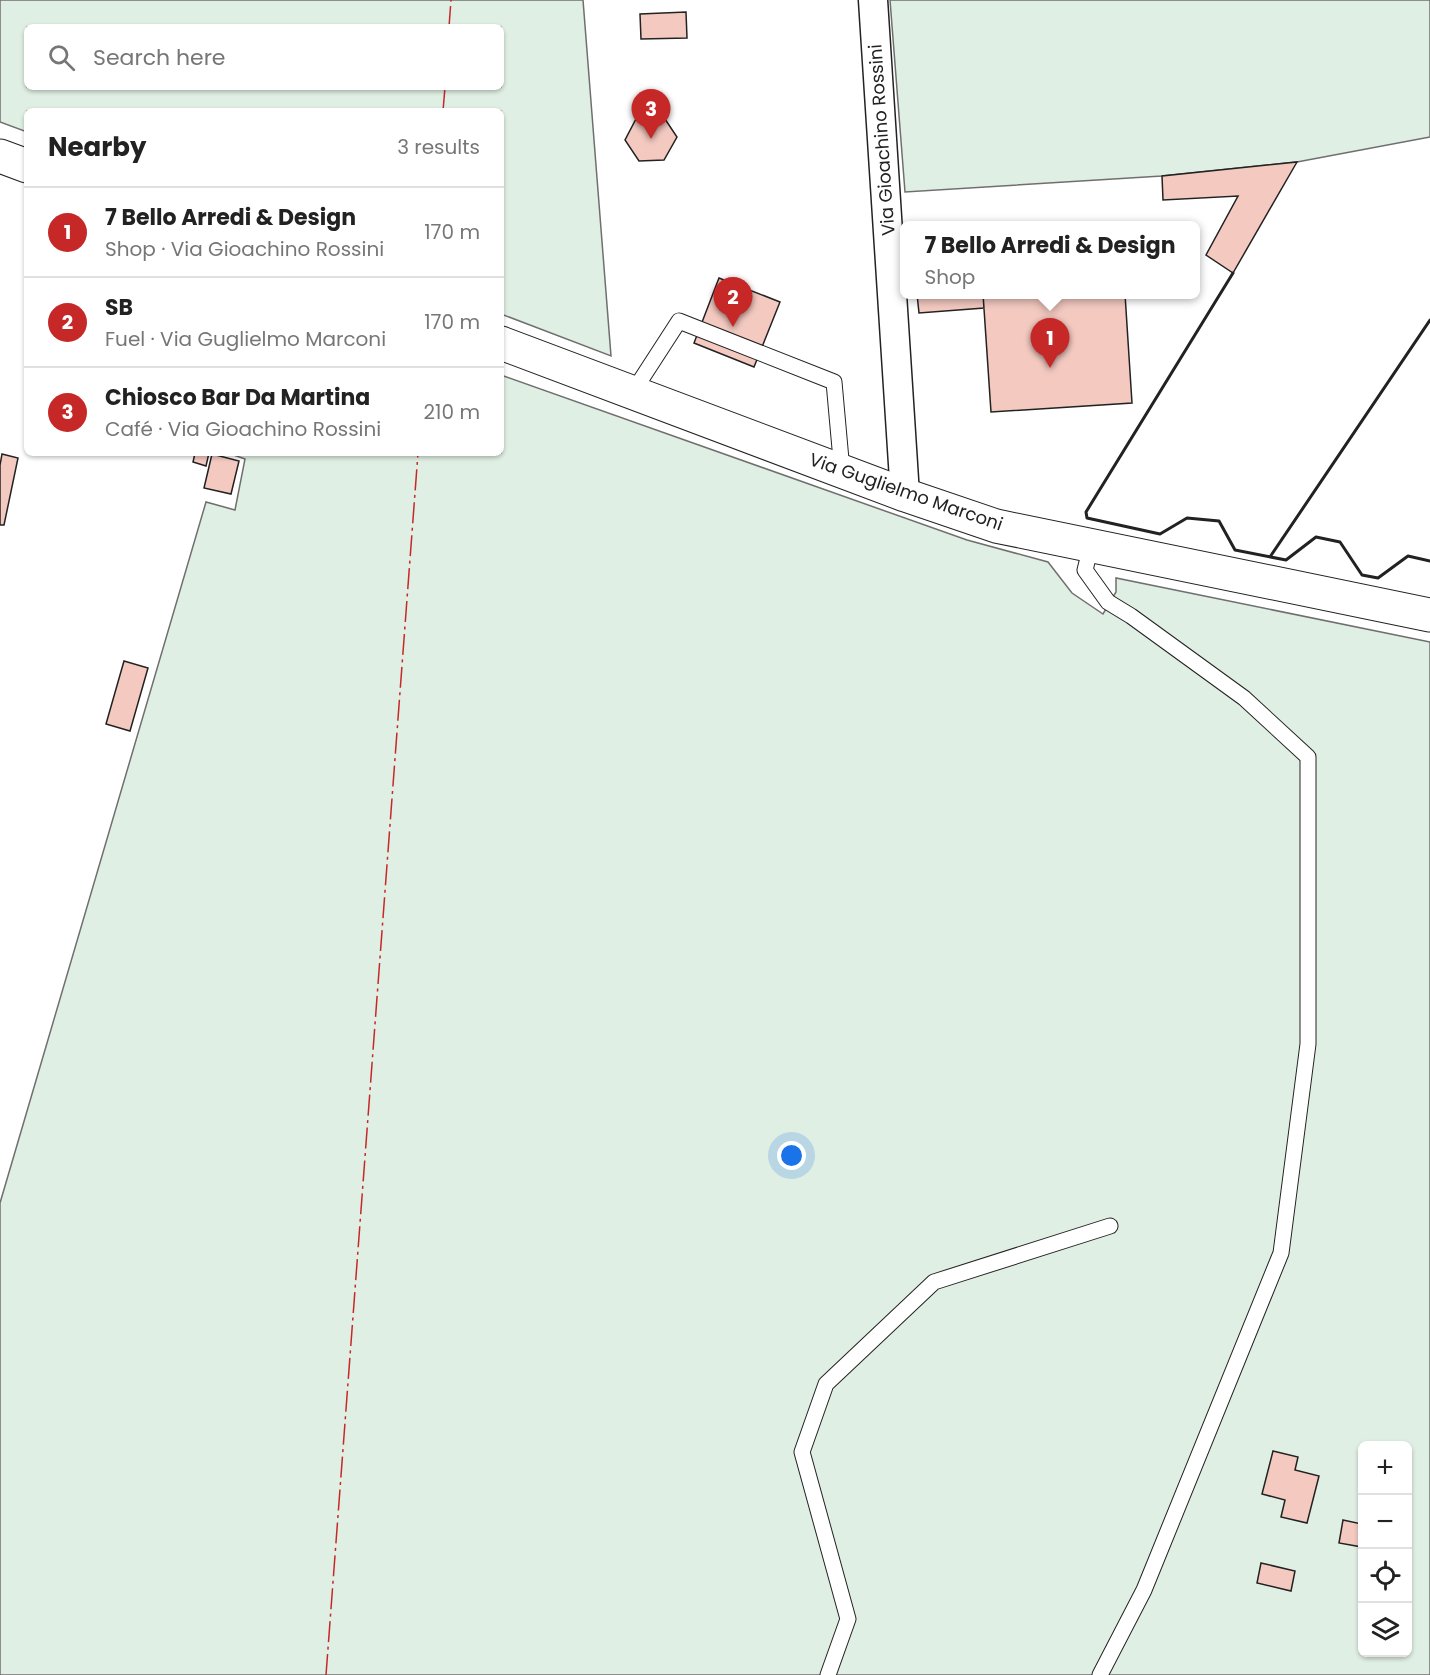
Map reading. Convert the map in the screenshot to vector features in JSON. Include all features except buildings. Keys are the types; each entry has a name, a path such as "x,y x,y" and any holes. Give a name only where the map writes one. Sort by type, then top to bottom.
{"main road":[{"path":"0,156 24,165"},
{"name":"Via Guglielmo Marconi","path":"504,344 905,495 996,526 1430,615"}],"street":[{"name":"Via Gioachino Rossini","path":"873,0 905,495"}],"lane":[{"path":"633,392 680,321 834,382 842,471"},
{"path":"1091,546 1085,570 1108,602 1131,616 1244,699 1308,757 1308,1044 1281,1252 1144,1590 1100,1675"},
{"path":"828,1675 848,1619 802,1452 826,1384 934,1282 1110,1226"}],"green space":[{"path":"0,0 583,0 611,356 504,315 504,108 24,108 24,131 0,122"},
{"path":"890,0 1430,0 1430,137 1297,162 1162,176 905,192"},
{"path":"504,376 967,540 1048,562 1072,593 1103,614 1116,592 1116,578 1430,642 1430,1675 0,1675 0,1203 206,502 235,510 245,459 236,456 504,456"}],"wall":[{"path":"1233,273 1086,512 1087,518 1160,534 1187,518 1219,521 1235,550 1286,560 1316,537 1340,542 1362,575 1378,578 1408,556 1430,561"},
{"path":"1270,557 1430,320"}],"power":[{"path":"449,24 451,0"},
{"path":"443,108 445,90"},
{"path":"326,1675 418,456"}],"place":[{"name":"Chiosco Bar Da Martina","path":"651,139"},
{"name":"SB","path":"733,327"},
{"name":"7 Bello Arredi & Design","path":"1050,368"}]}
